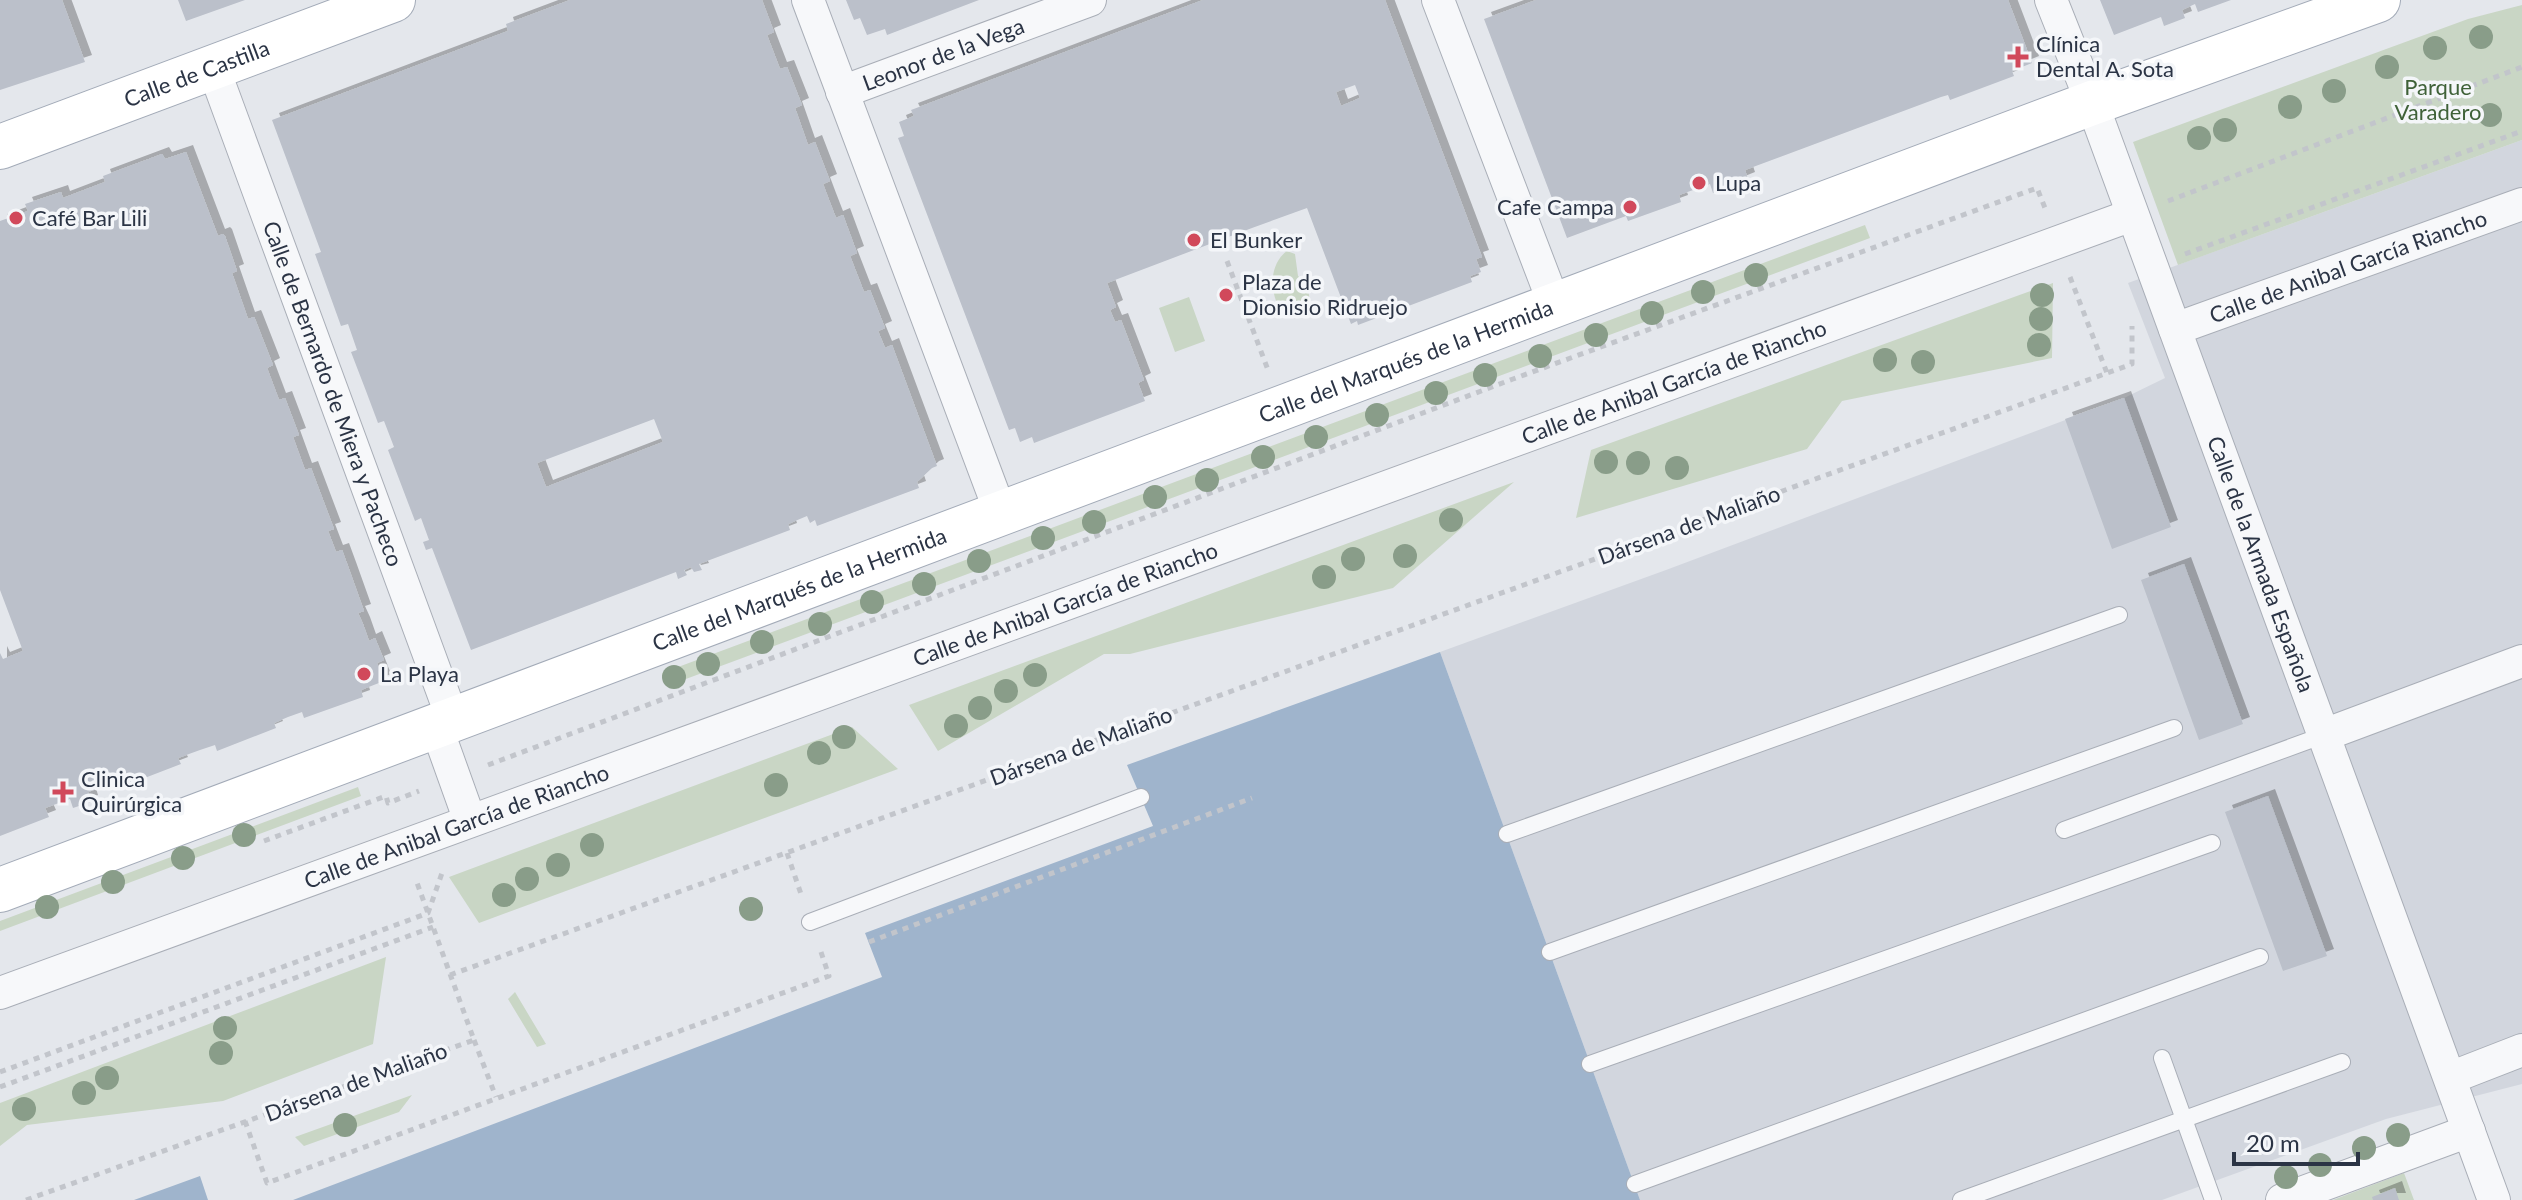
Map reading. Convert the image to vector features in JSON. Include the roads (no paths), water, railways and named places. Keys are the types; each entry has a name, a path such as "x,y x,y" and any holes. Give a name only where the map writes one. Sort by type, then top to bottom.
{"main road":[{"name":"Calle de Castilla","path":"0,147 393,0"},
{"name":"Calle del Marqués de la Hermida","path":"0,890 2092,103 2378,0"}],"street":[{"path":"808,0 1001,514"},
{"name":"Leonor de la Vega","path":"842,92 1090,0"},
{"path":"1438,0 1555,306"},
{"name":"Calle de la Armada Española","path":"2051,0 2092,103 2494,1200"},
{"name":"Calle de Bernardo de Miera y Pacheco","path":"213,67 445,723"},
{"name":"Calle de Anibal García Riancho","path":"2175,329 2522,204"},
{"name":"Calle de Anibal García de Riancho","path":"0,993 2132,215"},
{"path":"2324,735 2522,661"},
{"path":"445,723 470,821"},
{"path":"2450,1078 2522,1050"},
{"path":"2282,1200 2469,1131"}],"lane":[{"path":"1507,834 2119,615"},
{"path":"1550,952 2174,728"},
{"path":"2064,830 2324,735"},
{"path":"810,922 1141,797"},
{"path":"1590,1064 2212,843"},
{"path":"1635,1184 2260,957"},
{"path":"2162,1058 2213,1200"},
{"path":"1961,1200 2342,1062"}],"water":[{"path":"1440,652 1640,1200 293,1200 882,977 865,933 1153,826 1127,765"},
{"path":"200,1176 208,1200 134,1200"}],"place":[{"name":"Clínica Dental A. Sota","path":"2018,57"},
{"name":"Lupa","path":"1699,183"},
{"name":"Cafe Campa","path":"1630,207"},
{"name":"Café Bar Lili","path":"16,218"},
{"name":"El Bunker","path":"1194,240"},
{"name":"Plaza de Dionisio Ridruejo","path":"1226,295"},
{"name":"La Playa","path":"364,674"},
{"name":"Clinica Quirúrgica","path":"63,792"}],"park label":[{"name":"Parque Varadero","path":"2438,100"}]}
